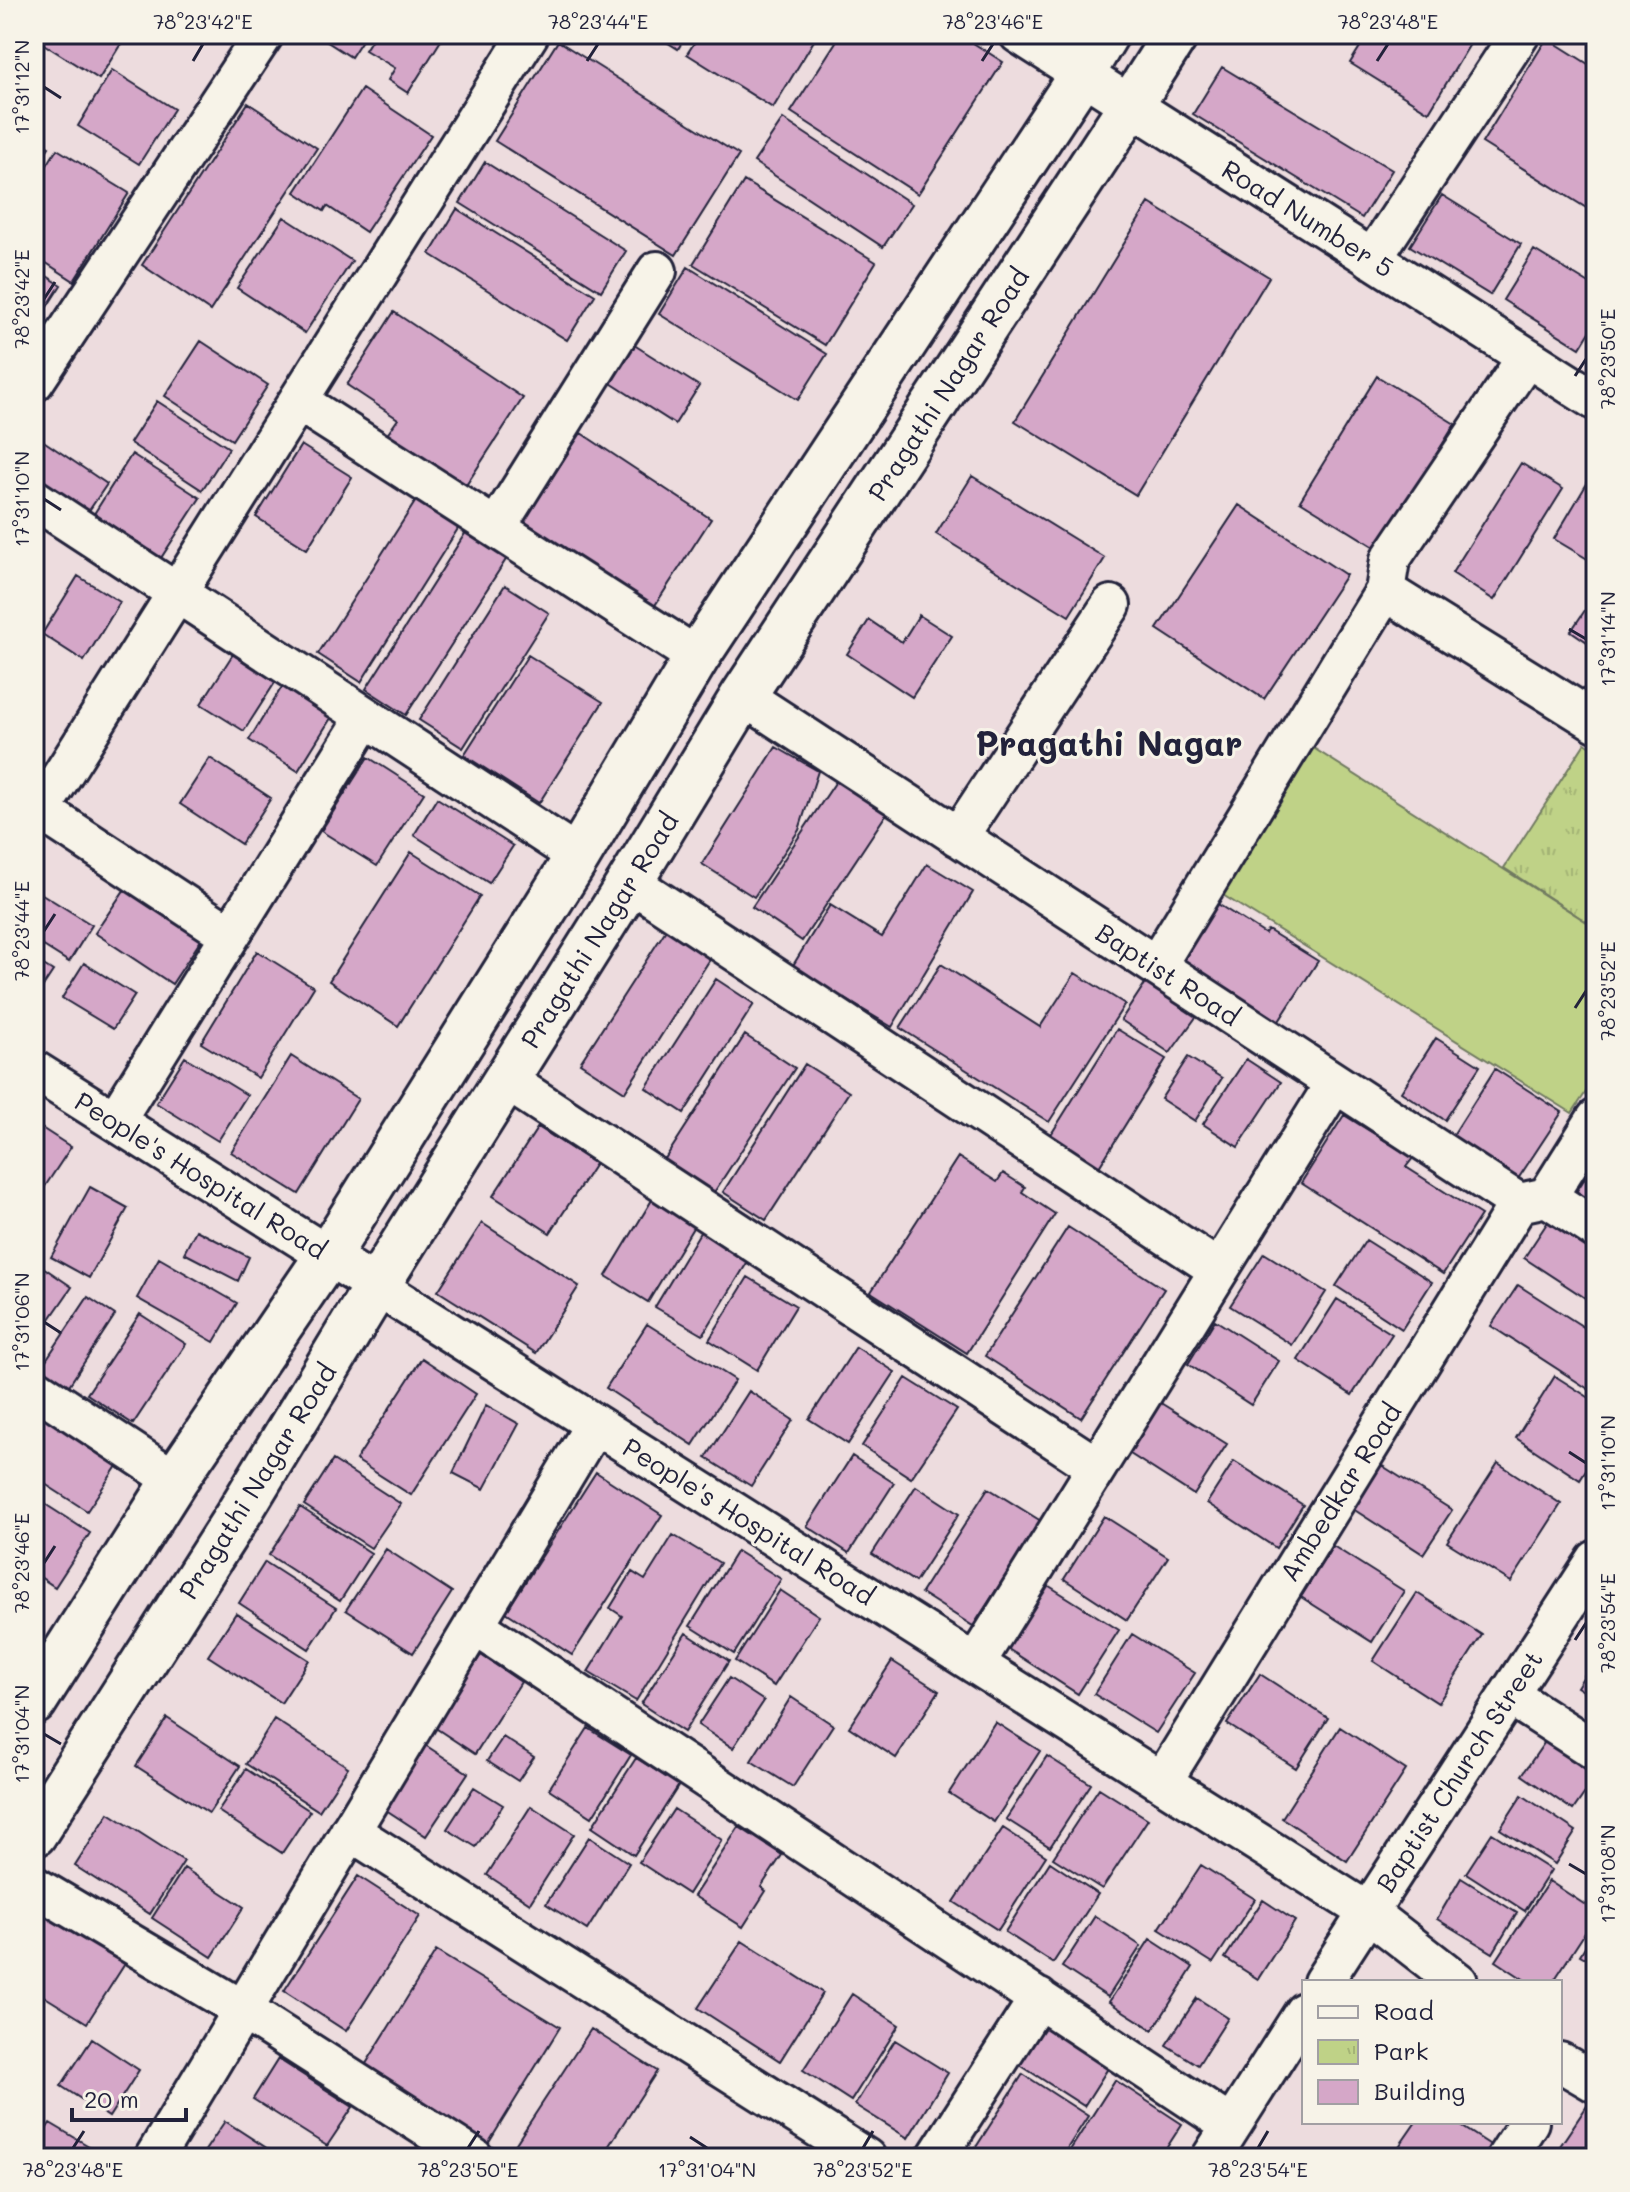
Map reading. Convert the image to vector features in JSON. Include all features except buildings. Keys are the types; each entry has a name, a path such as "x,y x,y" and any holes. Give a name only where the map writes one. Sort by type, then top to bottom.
{"main road":[{"path":"34,1702 175,1480 328,1255 578,856 697,657 1106,34"},
{"name":"Pragathi Nagar Road","path":"34,1834 239,1513 743,696 1176,34"}],"street":[{"path":"34,382 264,34"},
{"path":"229,934 36,812 178,594 529,34"},
{"name":"Road Number 5","path":"1019,34 1527,357 1592,390"},
{"path":"1372,259 1520,34"},
{"path":"496,528 657,271"},
{"path":"1156,966 1385,591 1390,560 1527,357"},
{"path":"298,401 697,657"},
{"path":"34,499 578,856"},
{"path":"1385,591 1596,722"},
{"path":"958,837 1111,605"},
{"name":"Baptist Road","path":"743,696 1335,1083 1533,1200 1596,1229"},
{"path":"115,1121 366,717"},
{"path":"630,882 1219,1270"},
{"name":"People's Hospital Road","path":"34,1070 1368,1912 1455,1980"},
{"path":"506,1080 1097,1467"},
{"path":"975,1664 1335,1083"},
{"name":"Ambedkar Road","path":"1162,1782 1533,1200 1596,1119"},
{"path":"34,1387 175,1480"},
{"path":"154,2158 595,1424"},
{"name":"Baptist Church Street","path":"1324,1980 1596,1560"},
{"path":"474,1625 1231,2126"},
{"path":"1509,1695 1596,1751"},
{"path":"350,1831 866,2158"},
{"path":"34,1886 243,2010 474,2158"},
{"path":"936,2158 1039,1998"},
{"path":"1211,2158 1302,2015"},
{"path":"1506,2158 1528,2124"}],"green space":[{"path":"1585,743 1596,750 1596,928 1504,868"},
{"path":"1307,744 1596,928 1596,1077 1572,1113 1218,892"}],"district":[{"name":"Pragathi Nagar","path":"1109,742"}]}
